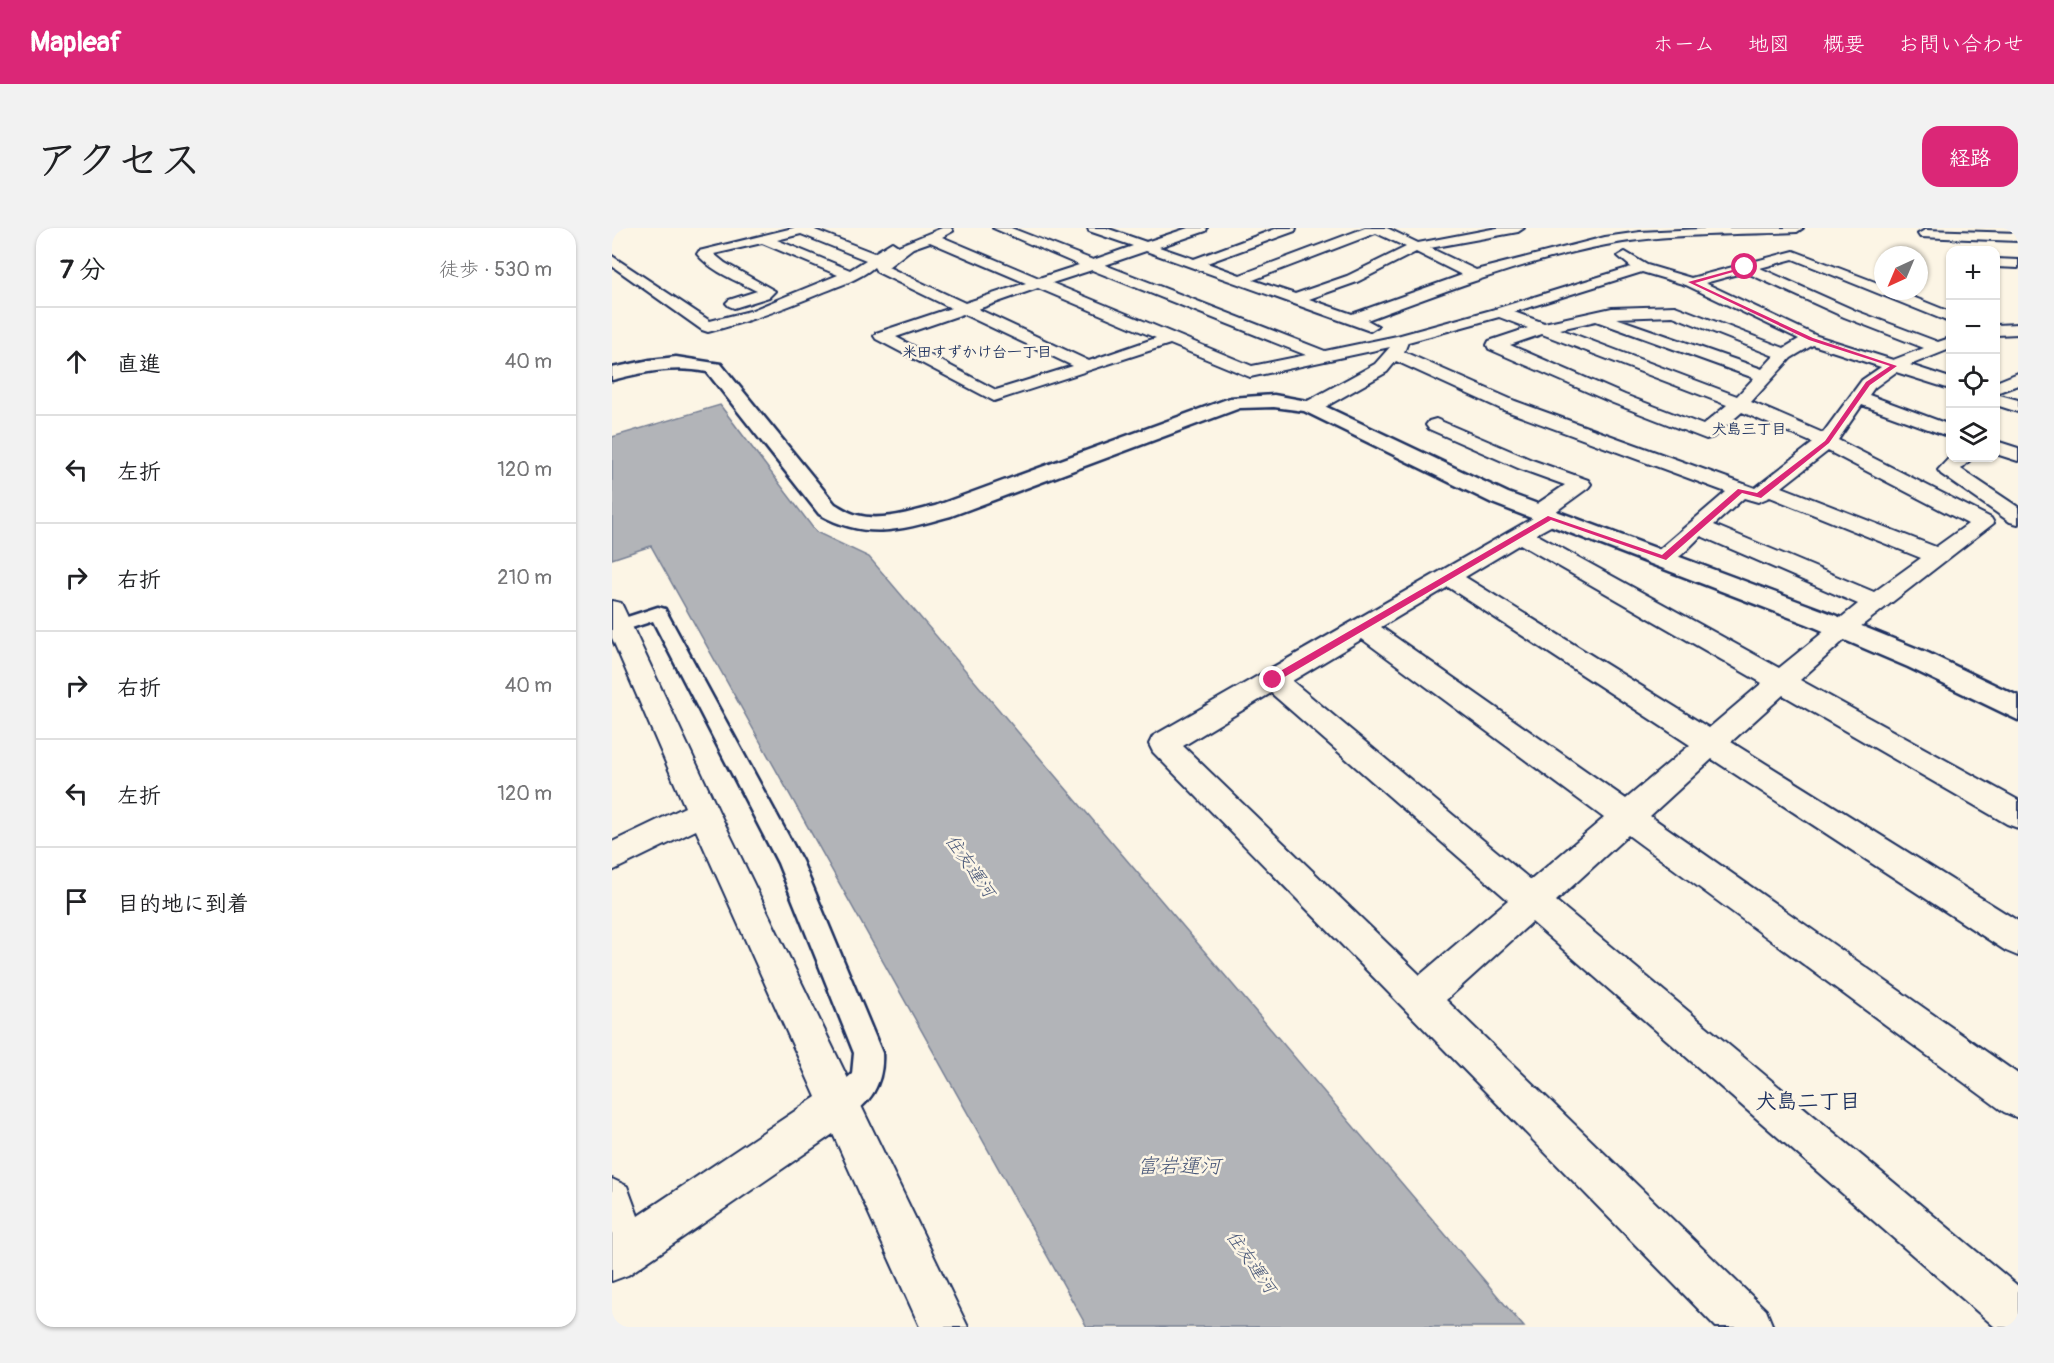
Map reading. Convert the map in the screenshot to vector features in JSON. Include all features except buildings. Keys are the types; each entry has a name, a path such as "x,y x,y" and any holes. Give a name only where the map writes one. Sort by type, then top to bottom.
{"street":[{"path":"613,263 708,327 756,314 862,270 898,242 956,228"},
{"path":"999,228 1323,356"},
{"path":"1094,228 1398,336 1396,346 1381,368 1311,407"},
{"path":"1193,264 1290,228"},
{"path":"1239,280 1377,228 1478,274 1524,303"},
{"path":"1293,300 1352,279 1416,247 1518,228"},
{"path":"1352,320 1478,274 1605,241 1672,231 1797,228"},
{"path":"691,316 768,291 720,266 704,254 709,251 807,229 876,259"},
{"path":"1170,339 994,396 882,336 1194,229"},
{"path":"1672,231 1693,246"},
{"path":"1920,231 2018,237"},
{"path":"1920,231 1946,247"},
{"path":"935,232 1038,283 1250,372 1323,356 1396,346 1524,303 1642,268"},
{"path":"935,232 908,245 881,265 882,269 1088,367"},
{"path":"1588,233 1605,241 1642,268 1690,282 1811,339 1946,383"},
{"path":"764,239 850,275"},
{"path":"1690,282 1794,255 1946,315"},
{"path":"2006,263 2018,273"},
{"path":"1745,267 1850,314 1945,345"},
{"path":"1785,354 1675,311 1634,310 1597,316 1541,329 1495,345 1619,399 1706,433 1740,404 1785,354 1811,339"},
{"path":"1420,999 1842,628 1983,523 1827,442 1740,404 1500,312"},
{"path":"1597,316 1766,376"},
{"path":"2000,330 2018,329"},
{"path":"1396,346 1508,405 1568,429 1758,496 1827,442 1868,384 1894,366 1945,345"},
{"path":"612,374 656,364 682,362 714,368 827,509 852,522 883,523 914,519 942,511 1237,402 1264,400 1311,407 1500,498 1781,681 2018,815"},
{"path":"2000,386 2018,378"},
{"path":"1858,397 1946,430"},
{"path":"1568,429 1619,399"},
{"path":"2000,401 2018,406"},
{"path":"1458,435 1508,405"},
{"path":"1436,425 1525,464 1581,484 1537,522 1449,577 1163,744 1749,1327"},
{"path":"2000,449 2018,455"},
{"path":"1957,462 1948,470 2018,517"},
{"path":"1768,489 1938,556"},
{"path":"1663,558 1741,490"},
{"path":"1537,522 1663,558 1918,660 2018,709"},
{"path":"1699,527 1876,602"},
{"path":"1449,577 2018,939"},
{"path":"612,1202 619,1254 840,1105 863,1088 869,1065 868,1053 790,861 658,613 614,621 703,812 840,1105 944,1327"},
{"path":"1363,627 2018,1098"},
{"path":"1273,680 2018,1316"},
{"path":"612,856 703,812"}],"water":[{"name":"富岩運河","path":"720,405 816,532 869,557 1524,1327 1087,1327 651,546 612,559 612,437"}],"district":[{"name":"米田すずかけ台一丁目","path":"977,352"},
{"name":"犬島三丁目","path":"1749,429"},
{"name":"犬島二丁目","path":"1808,1101"}],"route":[{"path":"1273,680 1550,518 1663,558 1741,490 1758,496 1827,442 1868,384 1894,366 1811,339 1690,282 1745,267"}],"water label":[{"name":"住友運河","path":"970,866"},
{"name":"住友運河","path":"1251,1262"}]}
